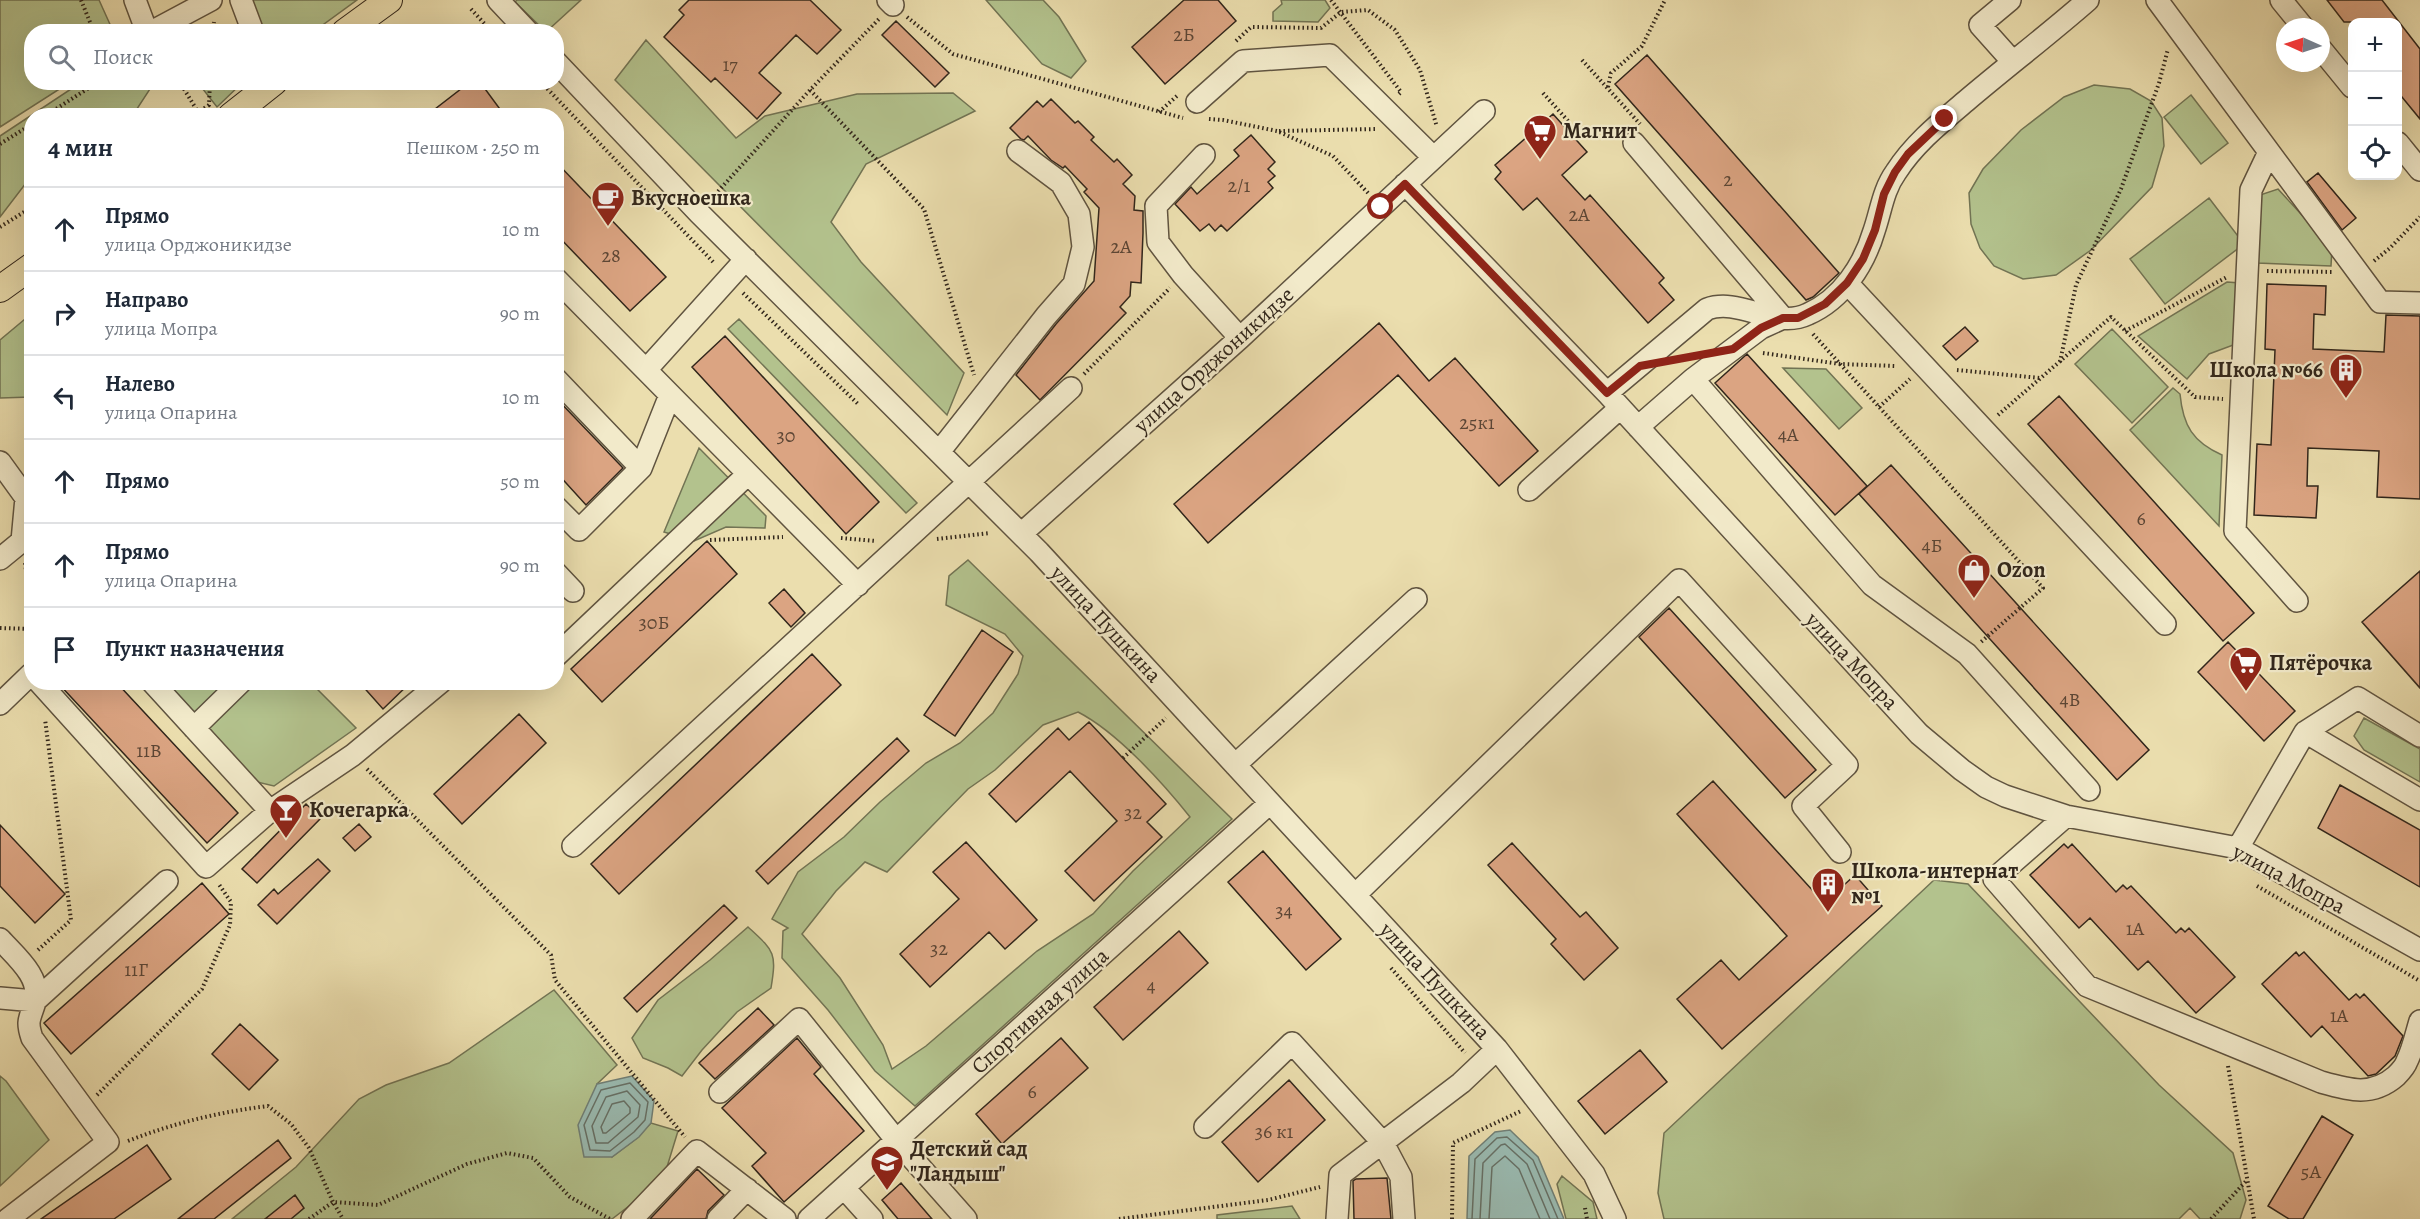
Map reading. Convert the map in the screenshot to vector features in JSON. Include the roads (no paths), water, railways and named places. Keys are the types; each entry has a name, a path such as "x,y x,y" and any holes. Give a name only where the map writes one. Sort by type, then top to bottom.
{"main road":[{"path":"356,24 389,0"},
{"path":"241,108 264,90"},
{"path":"0,289 24,272"}],"street":[{"path":"135,0 146,24"},
{"path":"164,24 211,0"},
{"path":"241,0 251,24"},
{"path":"498,0 520,24"},
{"path":"2010,0 1980,25 2013,62"},
{"path":"1638,427 1693,380 1761,328 1825,304 1847,283 1870,245 1884,194 1908,154 1945,119 2088,0"},
{"path":"2157,0 2380,302 2420,303"},
{"path":"2281,0 2296,18"},
{"path":"1195,113 1243,60 1330,55 1433,157"},
{"path":"2330,60 2348,82"},
{"name":"улица Пушкина","path":"564,70 699,213 1021,534 1497,1049 1594,1174 1615,1219"},
{"name":"улица Орджоникидзе","path":"1021,534 1240,338 1484,111"},
{"path":"1634,143 1790,318"},
{"path":"2402,149 2420,170"},
{"path":"939,452 1046,315 1074,284 1083,248 1079,214 1061,183 1018,151"},
{"path":"2269,152 2251,190 2235,531 2297,601"},
{"path":"1204,155 1156,206 1158,242 1240,338"},
{"name":"улица Мопра","path":"1405,184 1614,401 1919,734 1986,787 2026,804 2066,816 2238,848 2420,950"},
{"path":"646,370 746,259"},
{"path":"1847,283 2165,624"},
{"path":"564,287 858,585"},
{"path":"1529,490 1614,401 1707,309 1714,306 1727,307 1790,318"},
{"path":"1693,380 1872,585 1967,654 2089,790"},
{"path":"564,387 641,468"},
{"path":"573,846 1071,388"},
{"path":"564,515 579,530 641,468 670,395"},
{"path":"0,462 24,493"},
{"path":"564,648 748,474"},
{"path":"0,559 24,548"},
{"path":"1355,895 1679,580 1847,765 1803,807 1840,852"},
{"path":"564,581 573,591"},
{"path":"1235,765 1416,599"},
{"path":"0,704 24,685"},
{"path":"47,690 206,867 270,811 353,755 431,690"},
{"path":"159,690 270,811"},
{"path":"194,728 234,690"},
{"path":"2238,848 2305,732 2358,698 2420,736"},
{"path":"2305,732 2420,800"},
{"name":"Спортивная улица","path":"809,1219 1270,803"},
{"path":"2066,816 1994,879 2087,986 2224,1044 2321,1082 2351,1090 2374,1089 2391,1080 2406,1064 2420,1021"},
{"path":"0,998 35,1001 167,881"},
{"path":"0,939 30,973 35,987 35,1001 27,1026 32,1038 108,1142 8,1219"},
{"path":"720,1092 799,1019 897,1141 966,1219"},
{"path":"1205,1127 1292,1043 1383,1143 1401,1177 1404,1219"},
{"path":"1337,1219 1340,1175 1478,1067 1497,1049"},
{"path":"632,1219 697,1151 785,1219"},
{"path":"844,1188 872,1219"},
{"path":"718,1219 747,1190"}],"water":[{"path":"632,1076 654,1101 651,1123 639,1137 612,1157 584,1157 578,1125 597,1084"},
{"path":"1510,1130 1538,1157 1564,1219 1467,1219 1469,1156 1495,1132"}],"place":[{"name":"Магнит","path":"1540,160"},
{"name":"Вкусноешка","path":"608,227"},
{"name":"Школа №66","path":"2346,399"},
{"name":"Ozon","path":"1974,599"},
{"name":"Пятёрочка","path":"2246,692"},
{"name":"Кочегарка","path":"286,839"},
{"name":"Школа-интернат №1","path":"1828,913"},
{"name":"Детский сад \"Ландыш\"","path":"887,1191"}]}
